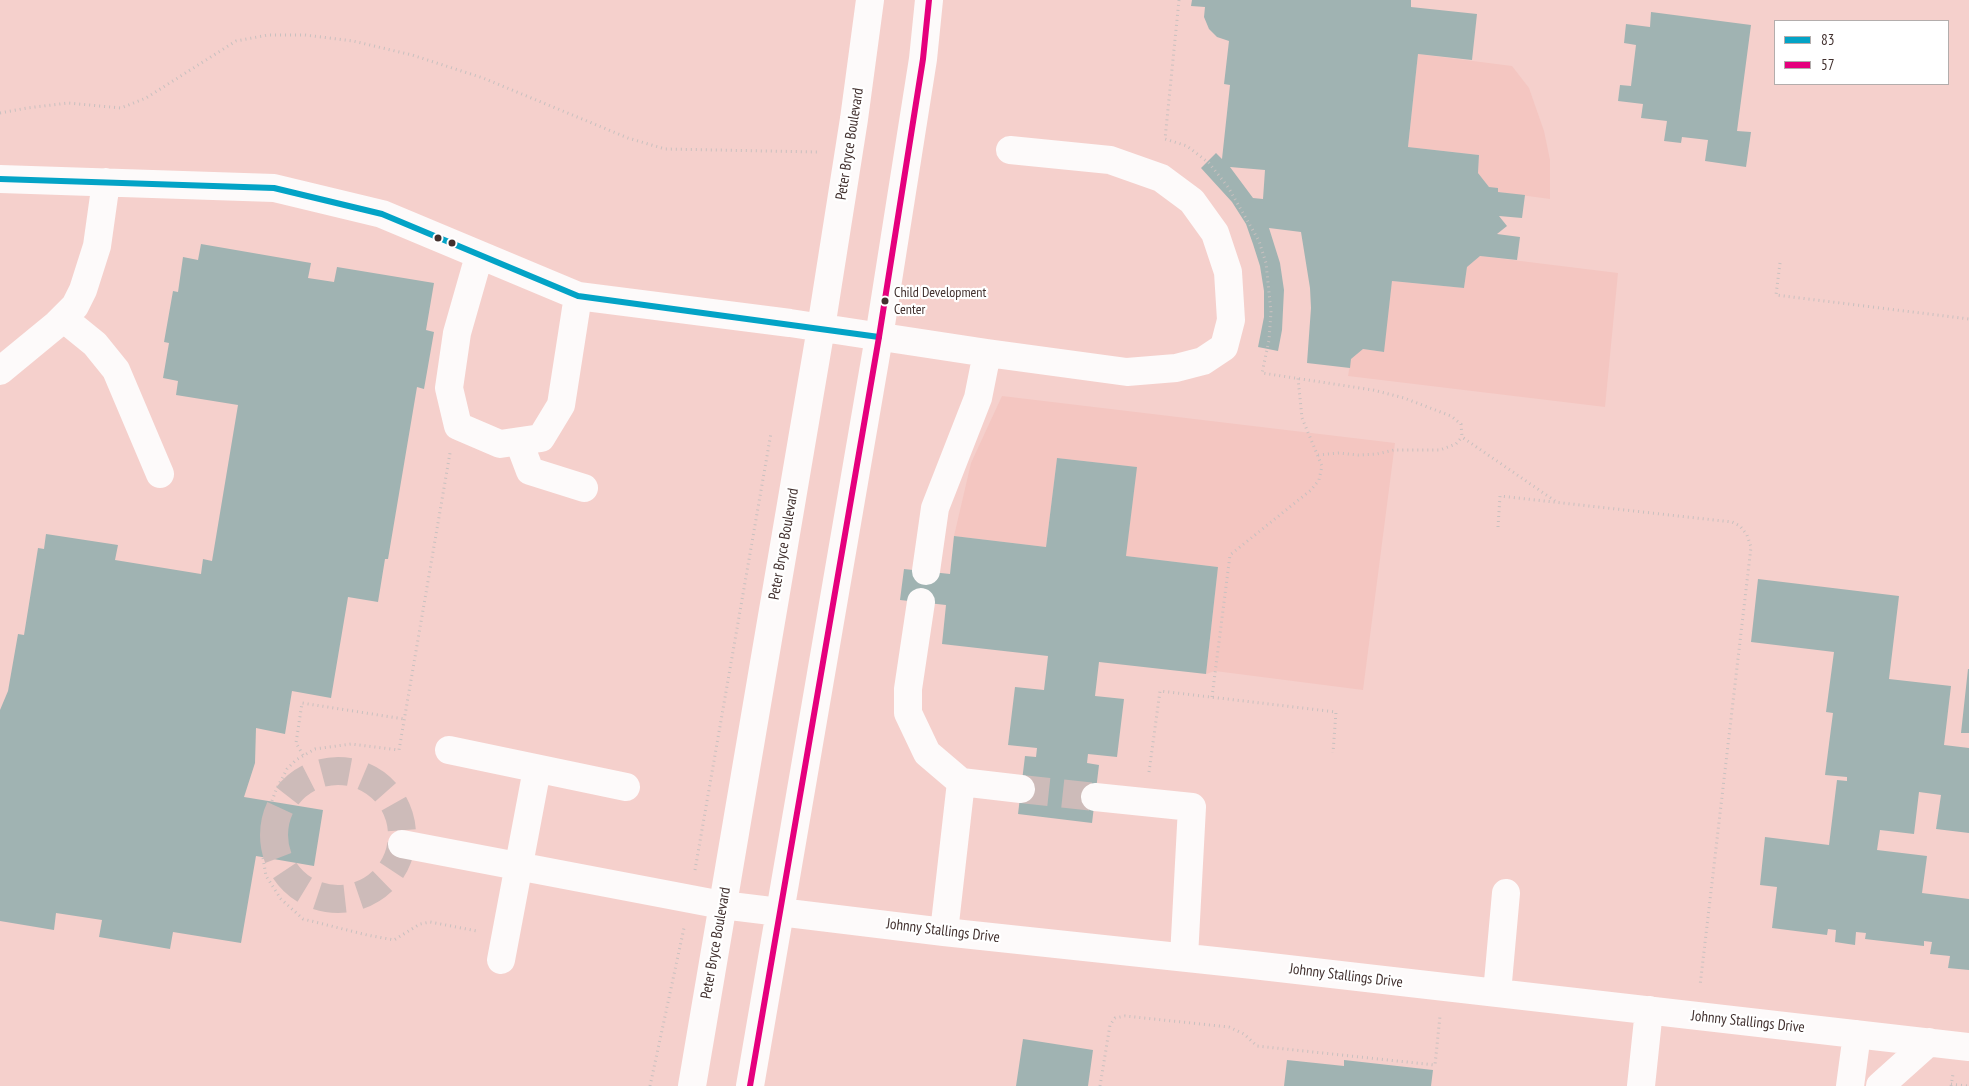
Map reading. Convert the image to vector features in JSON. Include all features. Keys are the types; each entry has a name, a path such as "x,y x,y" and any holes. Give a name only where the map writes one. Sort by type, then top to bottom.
{"street":[{"name":"Peter Bryce Boulevard","path":"692,1086 821,328 854,119 870,0"},
{"path":"750,1086 879,336 923,59 929,0"},
{"path":"0,179 274,188 382,214 578,296 879,336 987,353 1127,372 1176,368 1203,362 1224,347 1231,320 1228,272 1215,233 1192,201 1161,178 1110,160 1010,150"},
{"path":"0,371 75,306 83,290 98,246 106,182"},
{"path":"479,256 457,334 449,388 458,426 500,444 541,438 561,405 578,296"},
{"path":"63,318 95,344 116,370 160,474"},
{"path":"926,571 935,508 978,398 987,353"},
{"path":"519,442 530,471 584,488"},
{"path":"921,602 908,689 908,713 927,753 961,782 1021,788"},
{"path":"449,750 626,788"},
{"path":"504,948 537,769"},
{"path":"944,932 961,782"},
{"path":"1095,797 1192,807 1184,958"},
{"name":"Johnny Stallings Drive","path":"402,844 690,900 779,912 1969,1046"},
{"path":"1497,993 1506,893"},
{"path":"1641,1086 1649,1010"},
{"path":"1850,1086 1857,1034"},
{"path":"1880,1086 1930,1042"}],"path":[{"path":"1179,0 1164,138 1187,146 1209,163 1228,187 1260,241 1266,263 1271,312 1269,340 1262,373 1373,390 1404,398 1451,416 1461,424 1462,437 1456,444 1440,450 1394,450 1377,454 1339,453 1318,455"},
{"path":"0,113 68,103 121,108 146,98 236,41 268,35 304,35 353,41 412,55 483,78 610,131 665,149 818,152 820,143"},
{"path":"1780,263 1776,295 1969,318"},
{"path":"1212,697 1230,555 1311,490 1318,480 1322,466 1312,446 1302,418 1298,378"},
{"path":"650,1086 690,900 771,428"},
{"path":"1462,437 1558,503"},
{"path":"272,801 287,769 303,755 315,749 339,744 351,744 399,750 450,448"},
{"path":"1498,527 1500,496 1732,522 1740,526 1747,535 1751,547 1700,989"},
{"path":"1148,778 1160,691 1336,712 1333,753"},
{"path":"303,755 296,743 302,703 404,719"},
{"path":"264,858 266,876 281,900 303,919 394,940 420,924 430,922 504,948"},
{"path":"1100,1086 1110,1025 1115,1018 1125,1016 1229,1027 1244,1034 1257,1046 1435,1065 1439,1018 1452,988"},
{"path":"1951,1084 1967,1086"}],"shaded area":[{"path":"0,0 1969,0 1969,1086 0,1086"},
{"path":"1418,54 1512,66 1529,88 1544,131 1550,160 1550,199 1498,192 1489,187 1478,173 1479,155 1408,147"},
{"path":"1480,256 1618,273 1605,407 1348,376 1351,359 1363,349 1383,352 1392,281 1464,288 1467,267"},
{"path":"1002,396 1395,443 1363,690 1215,671 1206,674 1218,567 1126,556 1136,467 1057,458 1046,547 954,536 971,463"}],"building":[{"path":"1192,0 1411,0 1411,7 1477,14 1472,60 1418,54 1408,147 1479,155 1478,173 1489,187 1498,188 1498,192 1525,195 1522,218 1499,216 1507,226 1497,234 1520,237 1517,260 1480,256 1467,267 1464,288 1392,281 1384,352 1363,349 1351,359 1350,368 1307,363 1311,308 1310,288 1301,232 1269,228 1280,263 1284,290 1282,330 1278,351 1258,347 1264,317 1264,291 1260,266 1253,244 1246,224 1232,202 1201,168 1216,153 1222,159 1230,85 1224,84 1229,41 1217,37 1209,29 1204,17 1205,7 1191,6","holes":["1230,167 1265,170 1263,199 1253,198"]},
{"path":"1651,12 1751,25 1737,131 1751,132 1746,167 1705,161 1708,140 1682,137 1681,143 1664,141 1667,121 1641,118 1643,104 1618,101 1620,85 1631,86 1636,45 1624,43 1626,24 1650,27"},
{"path":"201,244 311,263 308,278 334,282 337,267 434,283 426,330 434,332 424,389 417,387 388,559 385,559 378,602 348,597 331,698 292,691 285,734 256,728 255,763 244,797 323,810 314,866 256,856 241,943 173,932 170,949 99,937 102,920 56,913 54,930 0,921 0,710 8,691 18,634 24,635 38,548 44,549 46,534 118,545 115,560 201,574 203,559 212,561 238,405 176,395 178,381 163,378 169,343 164,342 173,291 178,292 183,257 198,260"},
{"path":"1057,458 1137,467 1126,556 1218,567 1206,674 1099,662 1095,696 1124,699 1117,757 1088,754 1087,763 1099,765 1092,823 1018,814 1025,756 1036,757 1037,748 1008,745 1015,687 1044,690 1048,656 942,644 946,605 900,600 904,569 950,574 954,536 1046,547"},
{"path":"1758,579 1899,596 1889,679 1951,686 1944,745 1969,748 1969,833 1936,829 1941,795 1919,792 1914,834 1880,830 1877,850 1927,856 1922,893 1969,899 1969,970 1948,968 1950,956 1930,954 1932,942 1924,941 1924,946 1865,939 1866,933 1856,932 1855,945 1835,942 1836,930 1828,929 1827,935 1772,928 1777,887 1760,885 1765,837 1829,845 1837,780 1847,781 1847,777 1825,775 1833,713 1826,712 1834,652 1751,642"},
{"path":"1968,669 1969,733 1961,733"},
{"path":"1023,1039 1093,1050 1088,1086 1016,1086"},
{"path":"1287,1060 1344,1066 1344,1060 1433,1070 1431,1086 1284,1086"}],"tunnel":[{"path":"338,771 351,772 363,776 374,781 384,789 392,799 397,810 401,822 402,835 401,848 397,860 392,871 384,881 374,889 363,894 351,898 338,899 325,898 313,894 302,889 292,881 284,871 279,860 275,848 274,835 275,822 279,810 284,799 292,789 302,781 313,776 325,772 338,771"},
{"path":"1021,789 1095,797"}],"transit line":[{"name":"57","path":"750,1086 879,337 923,59 929,0"},
{"name":"83","path":"0,179 274,188 382,214 578,296 879,337"}],"place":[{"name":"Child Development Center","path":"885,301"}]}
